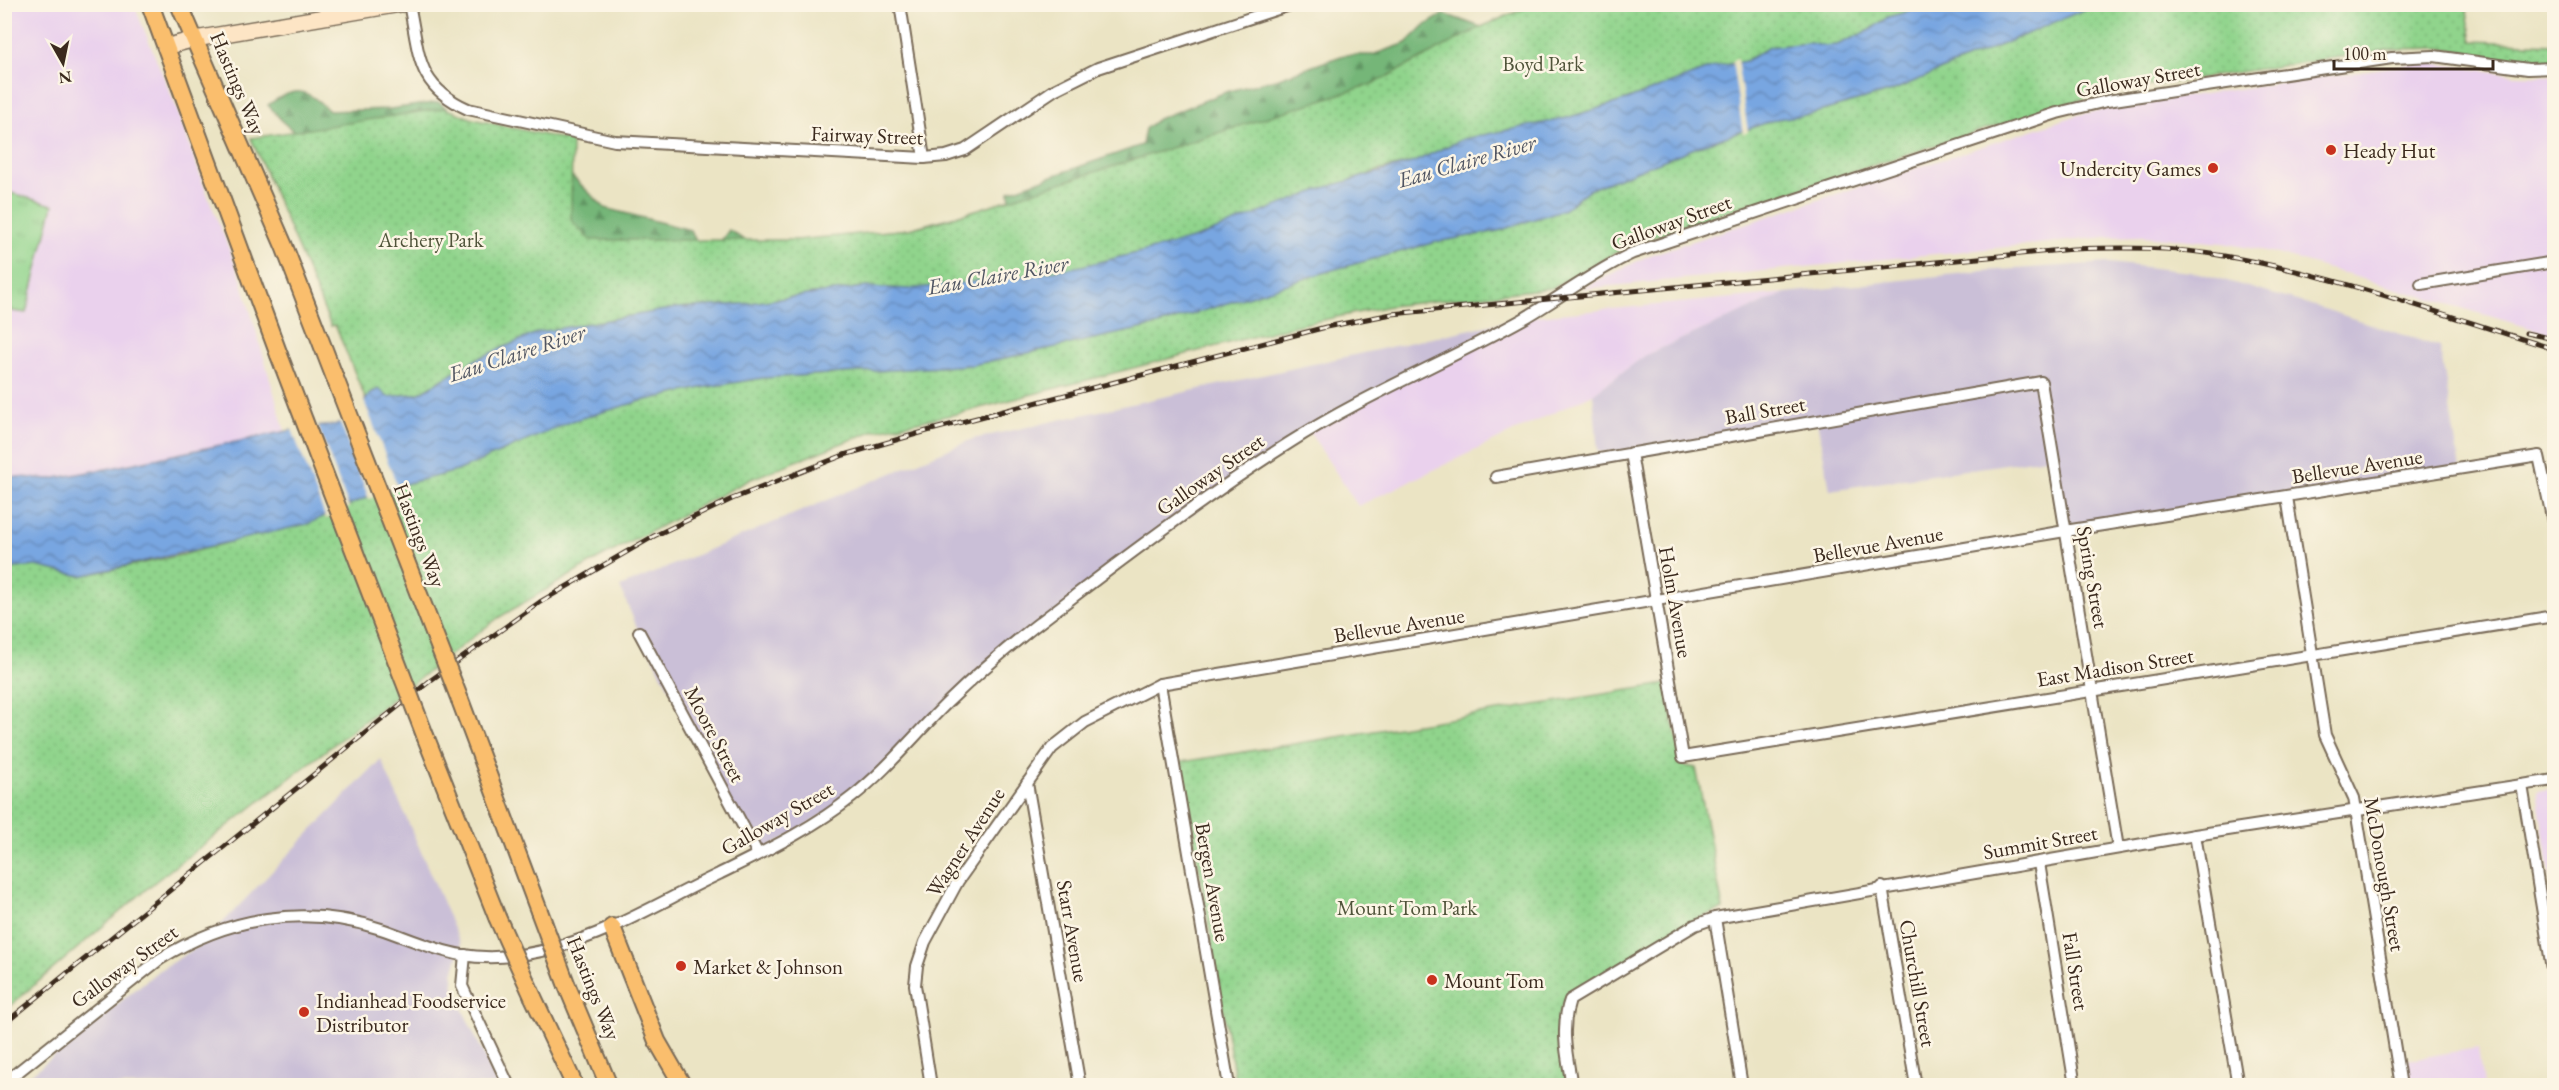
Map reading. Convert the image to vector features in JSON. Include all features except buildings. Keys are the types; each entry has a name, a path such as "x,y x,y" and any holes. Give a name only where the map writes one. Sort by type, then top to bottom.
{"main road":[{"path":"150,4 279,355 426,738 497,917 575,1086"},
{"name":"Hastings Way","path":"179,4 317,332 567,986 609,1086"},
{"path":"612,927 657,1041 683,1086"}],"street":[{"path":"165,47 195,39 401,4"},
{"name":"Fairway Street","path":"409,4 424,72 432,85 447,99 468,108 615,141 924,158 946,156 965,150 1054,90 1098,68 1293,4"},
{"path":"900,4 924,158"},
{"name":"Galloway Street","path":"4,1083 160,958 187,942 217,929 261,919 299,915 339,918 381,929 418,944 465,956 504,956 536,952 575,942 612,927 758,854 806,829 852,797 902,753 946,704 991,663 1057,609 1223,487 1290,442 1364,399 1526,317 1578,282 1634,253 2057,113 2107,101 2392,58 2434,56 2528,69 2554,68"},
{"path":"2421,284 2554,262"},
{"name":"Ball Street","path":"1496,477 2042,382"},
{"name":"Spring Street","path":"2042,382 2118,848"},
{"name":"Holm Avenue","path":"1631,453 1683,758"},
{"name":"Bellevue Avenue","path":"1160,684 1656,602 2065,531 2539,456 2552,517 2554,517"},
{"name":"McDonough Street","path":"2287,497 2325,735 2354,798 2401,1086"},
{"name":"East Madison Street","path":"1683,758 2554,616"},
{"name":"Moore Street","path":"639,632 758,854"},
{"name":"Wagner Avenue","path":"931,1086 915,985 917,966 925,942 958,881 1052,748 1085,722 1160,684"},
{"name":"Bergen Avenue","path":"1160,684 1229,1086"},
{"name":"Summit Street","path":"1572,1086 1564,1017 1570,1000 1695,925 1715,918 1882,887 2039,863 2196,835 2554,780"},
{"name":"Starr Avenue","path":"1027,783 1080,1086"},
{"path":"2522,785 2554,981"},
{"path":"2196,835 2238,1086"},
{"name":"Fall Street","path":"2039,863 2075,1086"},
{"name":"Churchill Street","path":"1882,887 1916,1086"},
{"path":"1715,918 1742,1086"},
{"path":"465,956 462,987 509,1086"}],"shaded area":[{"path":"5,5 134,5 176,107 205,189 241,279 285,431 50,479 5,476 5,310 26,312 52,205 5,191"},
{"path":"2425,62 2516,75 2554,76 2554,335 2271,252 2223,243 2144,236 2108,237 1580,289 1650,255 2078,115 2121,106"},
{"path":"2109,263 2199,273 2321,308 2440,347 2460,469 2065,531 2053,457 1830,490 1817,421 1631,453 1598,452 1593,394 1646,355 1786,293 1983,271"},
{"path":"1786,293 1646,355 1593,394 1358,506 1309,431 1526,317"},
{"path":"1526,317 1290,442 991,662 852,797 758,854 639,632 620,587 973,439"},
{"path":"381,759 461,945 453,974 454,991 498,1085 17,1086 158,971 201,945"},
{"path":"2554,788 2554,901 2537,791"},
{"path":"2478,1048 2483,1085 2369,1086 2407,1080 2404,1060"}],"green space":[{"path":"1532,5 1915,5 1907,12 1888,17 1870,30 1837,45 1823,46 1810,43 1769,47 1746,61 1714,67 1626,100 1563,119 1463,139 1414,162 1380,170 1196,238 1154,249 1082,266 1022,276 909,289 864,287 743,304 676,308 539,332 475,360 420,393 388,397 372,391 366,400 335,325 331,326 251,138 445,108 473,119 572,141 571,220 590,240 796,240 909,229 941,221 1375,83 1481,27"},
{"path":"2095,5 2466,5 2472,41 2554,44 2554,63 2512,61 2444,48 2393,49 2116,91 2061,105 1684,226 1624,248 1552,288 1390,306 1294,326 961,413 873,431 751,479 598,559 498,618 156,881 5,1010 5,569 36,566 81,576 186,554 233,541 388,488 457,471 572,421 637,402 701,388 763,378 972,365 1158,325 1332,270 1436,242 1498,231 1565,209 1588,190 1705,144 1777,119 1811,114 1889,92"},
{"path":"1444,14 1481,27 1502,24 1500,44 834,292 743,304 316,150 285,124 268,105 293,92 314,97 329,111 390,109 439,102 451,112 473,119 551,156 605,208 690,230 699,246 718,245 729,230 750,244 763,246 909,229 1010,201 1009,191 1142,145 1145,129 1158,119 1226,92 1279,78 1344,55 1372,55 1407,43 1424,26"},
{"path":"4,191 53,205 26,313 5,310"},
{"name":"Mount Tom Park","path":"1666,684 1681,761 1685,766 1696,768 1723,909 1689,922 1566,998 1558,1018 1558,1041 1567,1085 1236,1085 1181,762"}],"water":[{"name":"Eau Claire River","path":"1915,5 2095,5 1889,92 1811,114 1777,119 1705,144 1588,190 1565,209 1498,231 1436,242 1332,270 1158,325 972,365 763,378 701,388 637,402 572,421 457,471 388,488 307,524 81,576 36,566 5,569 5,476 50,479 306,427 337,424 353,416 374,391 379,389 388,397 420,393 475,360 539,332 676,308 743,304 864,287 909,289 1022,276 1082,266 1154,249 1196,238 1324,188 1414,162 1463,139 1563,119 1626,100 1714,67 1746,61 1769,47 1810,43 1823,46 1837,45 1870,30 1888,17 1907,12"}],"pier":[{"path":"1737,59 1748,132 1743,134 1732,61"},
{"path":"363,398 398,488 369,499 339,420 351,414"},
{"path":"317,423 349,508 326,519 291,427"}],"railway":[{"path":"4,1024 431,680 540,602 654,536 732,499 844,455 927,431 1326,327 1392,314 2073,249 2168,249 2266,264 2390,297 2554,349"},
{"path":"2526,333 2554,339"}],"place":[{"name":"Heady Hut","path":"2331,150"},
{"name":"Undercity Games","path":"2213,168"},
{"name":"Market & Johnson","path":"681,966"},
{"name":"Mount Tom","path":"1432,980"},
{"name":"Indianhead Foodservice Distributor","path":"304,1012"}],"park label":[{"name":"Boyd Park","path":"1543,63"},
{"name":"Archery Park","path":"431,239"}]}
